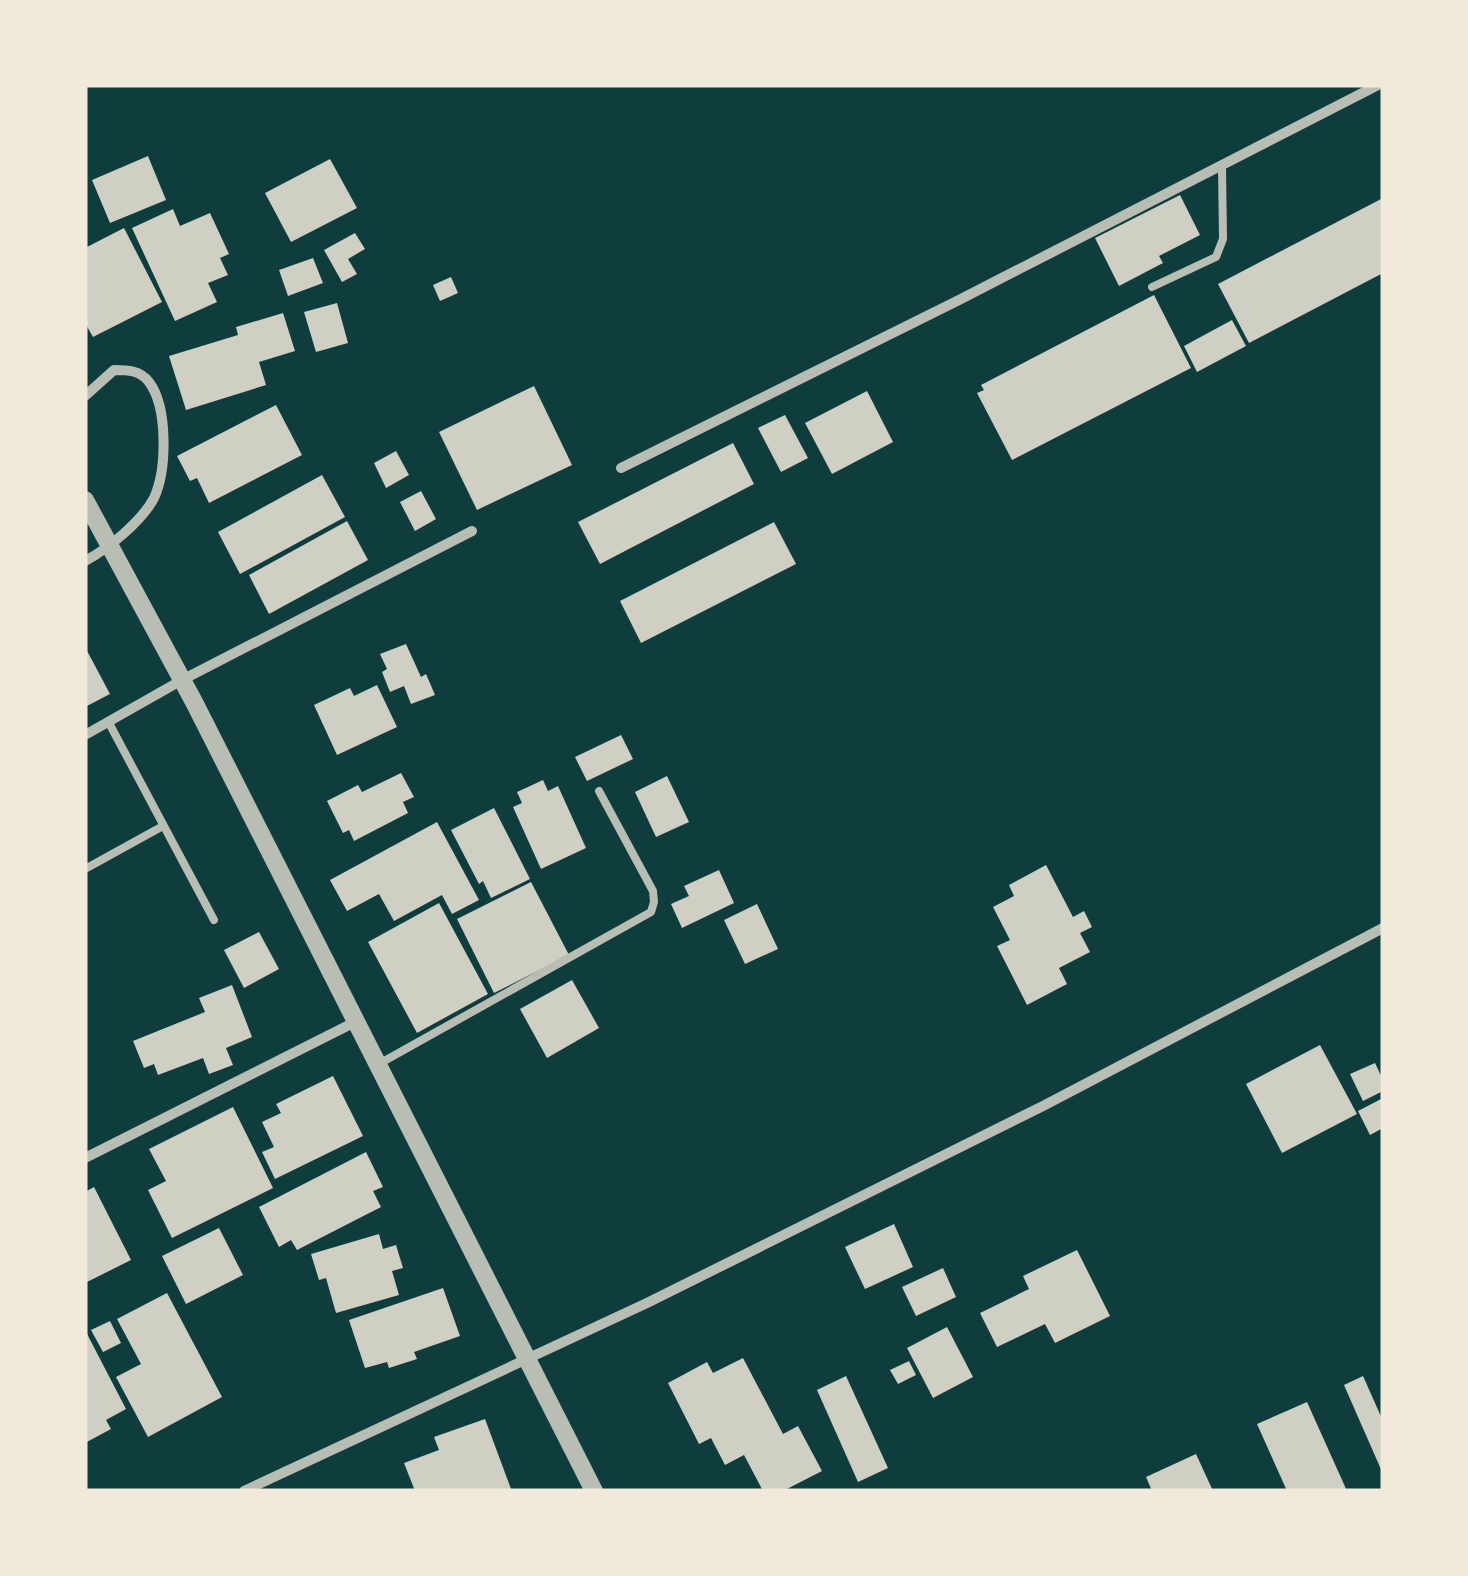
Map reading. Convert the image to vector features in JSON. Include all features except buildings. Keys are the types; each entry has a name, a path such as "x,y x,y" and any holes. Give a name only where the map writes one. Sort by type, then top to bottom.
{"street":[{"path":"621,468 1378,85"},
{"path":"85,396 114,370 132,370 149,382 163,432 164,455 153,499 110,548 85,560"},
{"path":"85,500 182,680 594,1491"},
{"path":"85,735 182,680 472,531"},
{"path":"244,1491 646,1304 1043,1106 1383,928"},
{"path":"85,1158 355,1022"}],"lane":[{"path":"1152,287 1216,257 1223,239 1222,167"},
{"path":"109,722 214,920"},
{"path":"377,1065 650,912 654,902 652,891 599,791"},
{"path":"85,869 163,826"}]}
